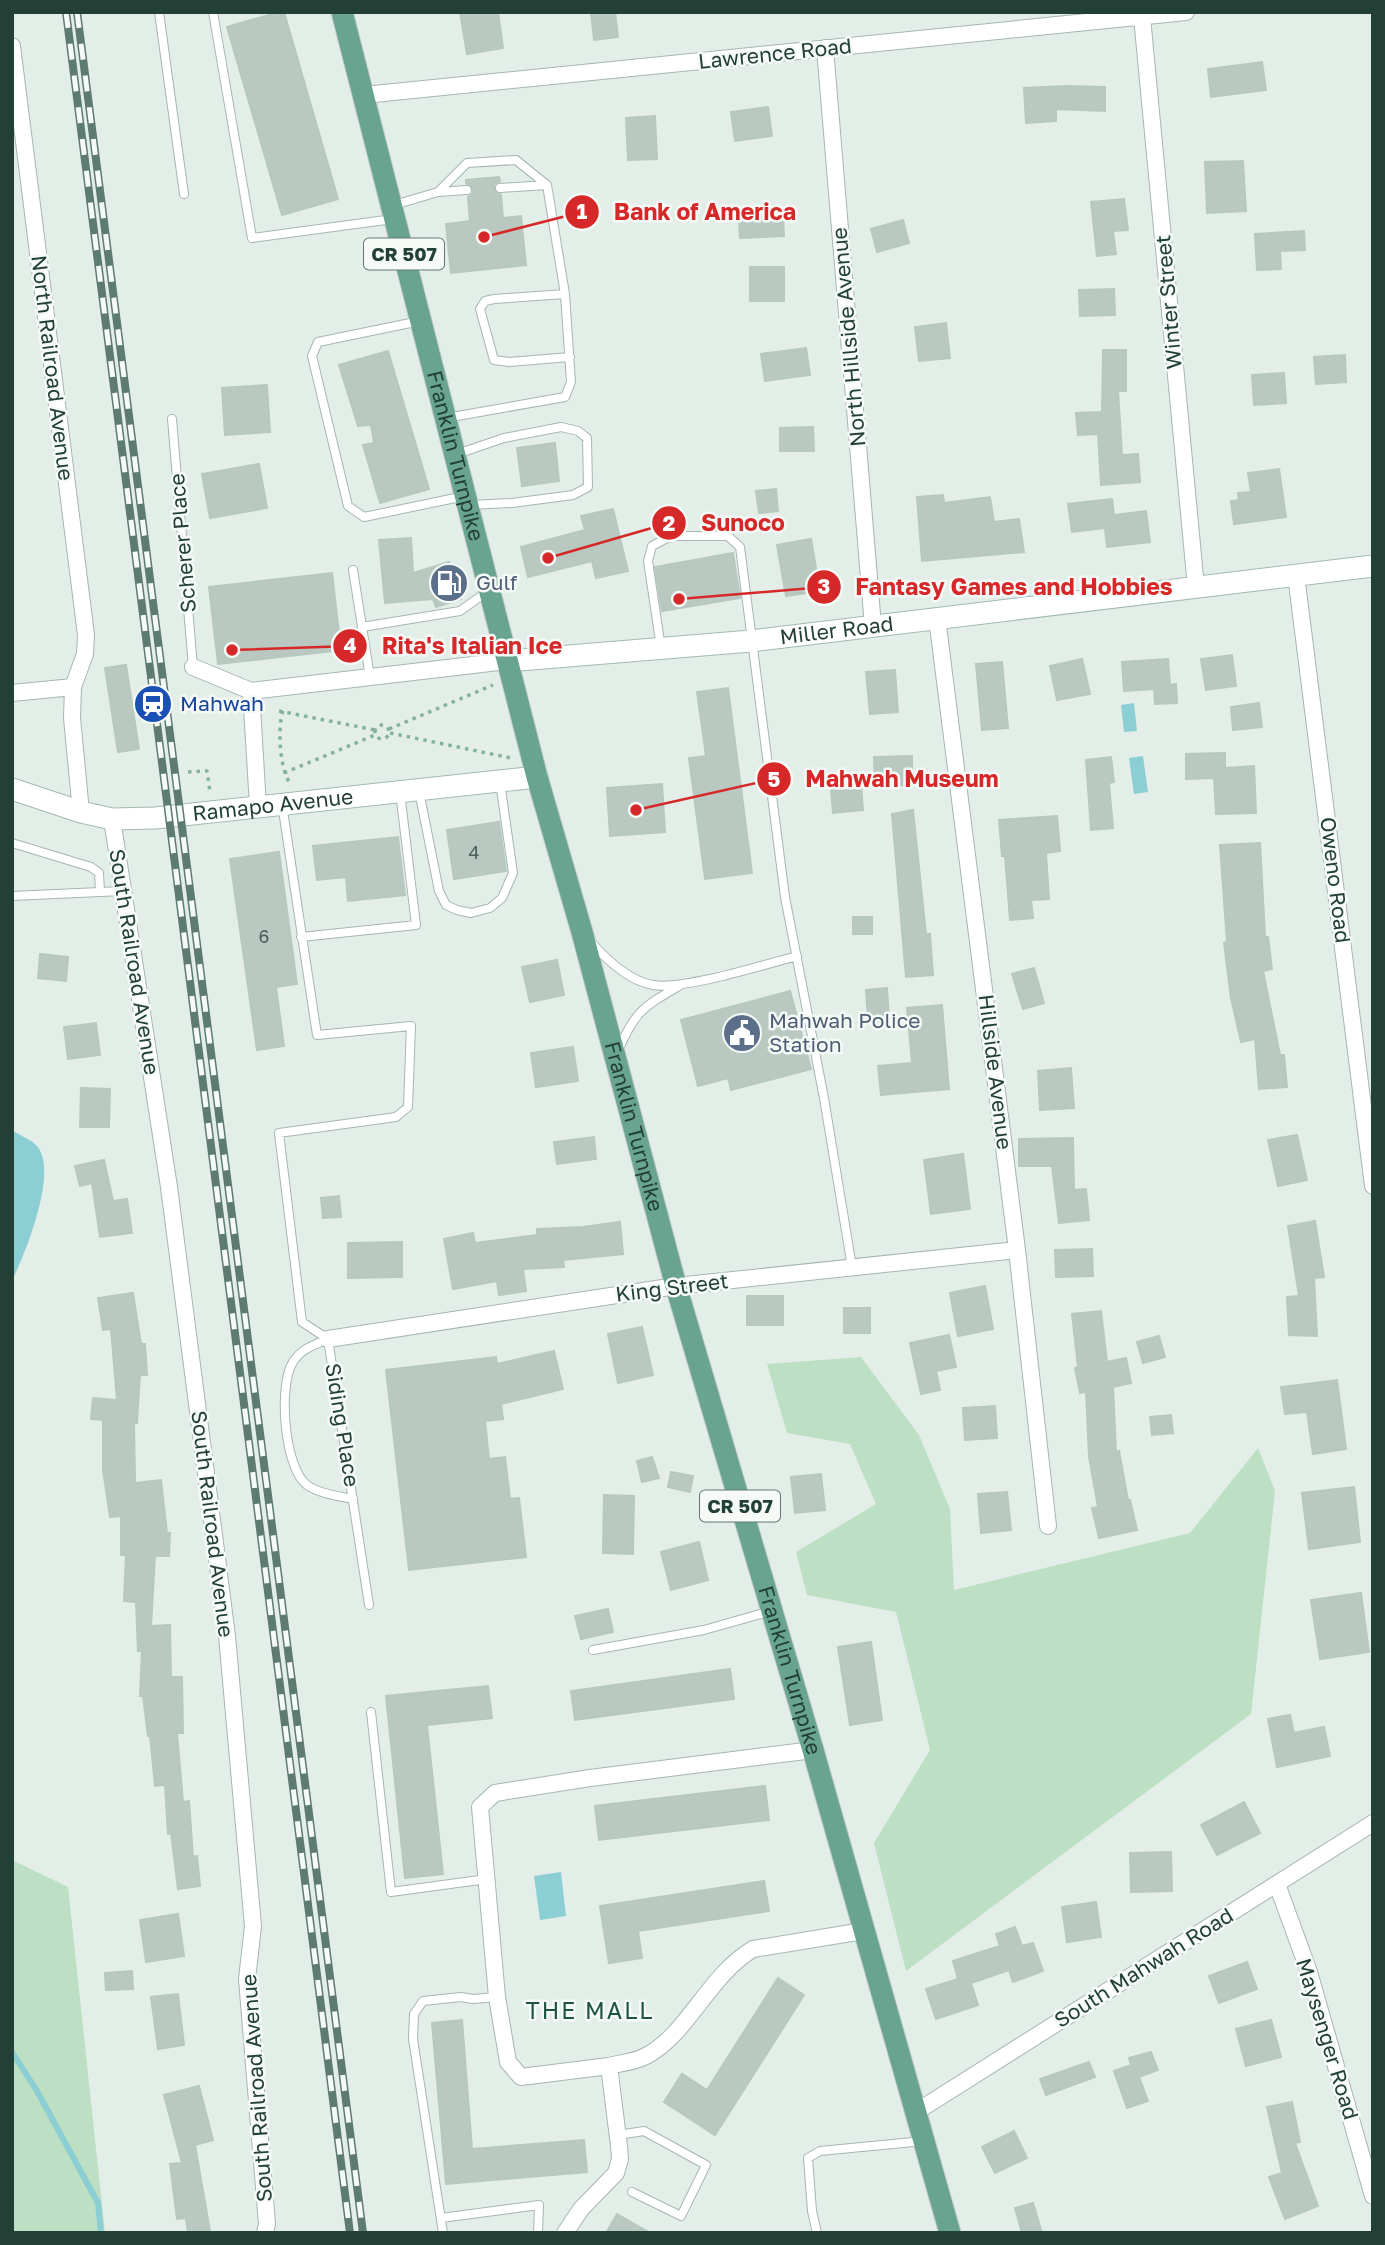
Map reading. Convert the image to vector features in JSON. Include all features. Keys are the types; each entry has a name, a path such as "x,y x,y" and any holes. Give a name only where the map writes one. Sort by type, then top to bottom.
{"main road":[{"name":"Franklin Turnpike","path":"342,12 537,777 582,932 676,1286 813,1750 950,2233"}],"street":[{"name":"Lawrence Road","path":"364,95 1186,12"},
{"name":"Winter Street","path":"1142,17 1196,587"},
{"name":"North Railroad Avenue","path":"12,46 86,635 85,654 73,687"},
{"name":"North Hillside Avenue","path":"825,48 873,626"},
{"name":"Miller Road","path":"507,662 751,641 1373,566"},
{"name":"Oweno Road","path":"1296,575 1373,1186"},
{"name":"Hillside Avenue","path":"937,618 1017,1250 1048,1526"},
{"path":"193,667 251,691 507,662"},
{"path":"12,693 73,687 72,718 81,812"},
{"path":"251,691 258,806"},
{"name":"Ramapo Avenue","path":"12,789 81,812 112,819 155,818 409,789 503,772 537,777"},
{"name":"South Railroad Avenue","path":"112,819 169,1187 227,1636 253,1926 247,1979 267,2224 265,2233"},
{"name":"King Street","path":"328,1339 676,1286 1017,1250"},
{"path":"813,1750 590,1778 495,1793 480,1807 497,1997 508,2062 522,2077 609,2066 645,2057 669,2039 712,1984 740,1957 753,1949 863,1931"},
{"name":"South Mahwah Road","path":"916,2112 1373,1823"},
{"name":"Maysenger Road","path":"1277,1884 1309,1972 1373,2196"},
{"path":"565,2233 581,2209 616,2173 620,2159 609,2066"}],"lane":[{"path":"159,12 184,194"},
{"path":"213,12 252,238 394,212 438,192 467,190"},
{"path":"438,192 467,163 516,160 547,185 565,294 571,382 565,397 446,418"},
{"path":"500,188 547,185"},
{"path":"565,294 485,300 480,309 494,360 509,362 570,357"},
{"path":"422,321 318,342 312,356 348,506 363,517 466,501 512,503 573,495 588,486 587,438 578,431 561,427 505,438 455,454"},
{"name":"Scherer Place","path":"172,419 193,667"},
{"path":"661,648 648,561 652,546 671,536 728,536 740,547 775,834 852,1267"},
{"path":"353,570 370,677"},
{"path":"362,627 460,611 489,590"},
{"path":"409,789 439,891 446,905 471,913 490,908 502,898 513,873 503,772"},
{"path":"281,803 301,937 416,925 409,789"},
{"path":"12,843 91,866 99,873 100,892"},
{"path":"12,896 123,891"},
{"path":"582,932 610,963 652,985 681,984 797,956"},
{"name":"Siding Place","path":"301,937 317,1035 411,1026 408,1107 396,1117 279,1133 302,1322 328,1339 369,1605"},
{"path":"615,1057 629,1024 638,1013 681,984"},
{"path":"328,1339 307,1347 294,1360 288,1372 284,1400 289,1441 297,1472 306,1485 322,1492 354,1499"},
{"path":"593,1650 704,1630 772,1611"},
{"path":"371,1712 391,1892 487,1879"},
{"path":"443,2233 413,2039 414,2014 423,2001 497,1997"},
{"path":"618,2135 644,2131 706,2165 681,2216 632,2192"},
{"path":"817,2233 812,2211 808,2158 820,2151 924,2141"},
{"path":"441,2218 539,2205 538,2233"}],"path":[{"path":"302,782 289,783 285,773 279,723 281,711 375,732 383,739 390,731 492,685 499,691"},
{"path":"285,773 375,732 382,724 390,731 519,760"},
{"path":"503,772 514,749"},
{"path":"188,772 207,771 208,782"}],"green space":[{"path":"861,1357 919,1435 950,1509 954,1590 1190,1533 1258,1448 1275,1491 1251,1714 906,1971 874,1843 930,1750 896,1612 807,1595 796,1552 876,1504 850,1444 787,1433 767,1364"},
{"path":"12,1860 68,1887 105,2233 12,2233"}],"water":[{"path":"1134,703 1137,731 1124,732 1121,705"},
{"path":"1143,756 1148,792 1134,794 1129,758"},
{"path":"12,1130 36,1145 42,1157 44,1173 38,1212 12,1281"},
{"path":"561,1872 566,1916 540,1920 534,1876"}],"building":[{"path":"284,12 338,199 282,215 227,27"},
{"path":"460,12 498,12 503,48 467,54"},
{"path":"591,12 615,12 618,37 594,40"},
{"path":"1262,62 1266,90 1211,97 1208,69"},
{"path":"1105,87 1105,111 1056,109 1056,121 1026,123 1024,88"},
{"path":"768,107 772,136 735,141 731,112"},
{"path":"655,116 657,159 628,160 626,118"},
{"path":"1243,161 1246,211 1207,213 1205,162"},
{"path":"499,177 500,181 494,185 494,189 501,195 503,218 521,216 526,265 451,273 446,224 470,221 468,197 473,193 473,189 466,180"},
{"path":"1124,199 1128,230 1113,231 1116,254 1097,256 1091,202"},
{"path":"783,216 784,236 740,238 739,218"},
{"path":"903,220 909,243 877,252 871,229"},
{"path":"1304,231 1305,250 1280,251 1281,269 1257,270 1255,234"},
{"path":"750,267 784,267 784,301 750,301"},
{"path":"1114,289 1115,315 1080,316 1079,290"},
{"path":"946,323 950,358 919,361 915,327"},
{"path":"806,348 810,375 765,381 761,354"},
{"path":"1103,350 1126,350 1126,391 1118,391 1122,455 1138,454 1140,482 1101,485 1098,434 1078,435 1076,413 1102,412"},
{"path":"388,351 429,489 380,503 363,445 374,443 371,425 358,426 339,365"},
{"path":"1345,355 1346,382 1316,384 1314,357"},
{"path":"1284,373 1286,403 1254,405 1252,375"},
{"path":"267,385 270,432 225,435 222,388"},
{"path":"813,427 814,451 780,451 780,428"},
{"path":"555,443 559,481 522,486 517,448"},
{"path":"259,464 267,508 210,518 202,474"},
{"path":"1279,469 1286,517 1234,524 1231,501 1239,500 1238,493 1251,492 1248,473"},
{"path":"776,489 778,511 759,513 756,491"},
{"path":"943,495 944,503 990,497 994,522 1019,519 1024,552 922,561 917,497"},
{"path":"1112,499 1114,515 1146,511 1150,542 1107,547 1105,528 1072,532 1068,504"},
{"path":"613,509 628,571 596,578 592,561 528,577 521,547 585,530 581,516"},
{"path":"411,538 413,573 449,562 461,599 436,607 433,599 385,603 379,540"},
{"path":"811,539 820,591 786,596 777,545"},
{"path":"733,553 740,598 662,611 655,567"},
{"path":"332,573 341,650 218,664 209,587"},
{"path":"1232,655 1236,686 1206,690 1201,659"},
{"path":"1082,659 1090,694 1057,700 1050,666"},
{"path":"1168,659 1170,685 1176,684 1177,703 1155,704 1154,689 1124,691 1122,662"},
{"path":"1002,662 1008,728 982,730 976,664"},
{"name":"Mahwah","path":"126,665 139,749 118,752 105,668"},
{"path":"895,670 898,712 870,714 866,672"},
{"path":"728,688 752,873 705,879 689,758 706,756 697,692"},
{"path":"1259,703 1262,727 1233,730 1231,707"},
{"path":"1225,753 1225,768 1254,766 1256,813 1216,814 1214,778 1186,779 1186,754"},
{"path":"912,756 912,785 875,786 874,757"},
{"path":"1111,757 1114,782 1109,783 1113,828 1091,830 1086,760"},
{"path":"662,784 665,832 610,836 607,788"},
{"path":"861,786 863,810 833,813 831,789"},
{"path":"913,810 933,975 906,977 892,814"},
{"path":"1057,816 1060,851 1046,853 1049,899 1031,900 1033,918 1010,920 999,820"},
{"path":"499,822 506,871 454,879 447,830"},
{"path":"398,837 405,895 348,901 346,877 317,880 313,846"},
{"path":"1260,843 1265,937 1268,937 1272,969 1263,971 1280,1055 1284,1055 1287,1087 1259,1089 1255,1039 1241,1042 1231,998 1224,943 1227,942 1220,845"},
{"path":"279,852 297,984 276,987 284,1046 257,1050 230,859"},
{"path":"853,917 872,917 872,934 853,934"},
{"path":"40,954 68,957 66,981 38,978"},
{"path":"557,960 564,995 530,1002 522,967"},
{"path":"1034,968 1044,1003 1023,1009 1012,974"},
{"path":"887,988 889,1020 868,1021 866,990"},
{"path":"790,991 811,1069 731,1090 728,1078 698,1086 681,1020"},
{"path":"942,1005 949,1089 881,1095 878,1066 912,1063 907,1008"},
{"path":"96,1023 100,1055 68,1059 64,1027"},
{"path":"573,1047 578,1081 536,1087 531,1053"},
{"path":"1071,1068 1074,1108 1040,1110 1038,1071"},
{"path":"81,1088 110,1089 109,1127 80,1127"},
{"path":"1297,1135 1307,1180 1278,1186 1268,1140"},
{"path":"594,1137 596,1159 557,1164 554,1142"},
{"path":"1073,1138 1074,1190 1086,1189 1089,1220 1059,1223 1052,1166 1019,1166 1019,1139"},
{"path":"963,1154 970,1209 931,1214 924,1160"},
{"path":"104,1160 113,1201 127,1199 132,1233 100,1237 92,1183 80,1186 75,1166"},
{"path":"339,1196 341,1217 323,1218 321,1198"},
{"path":"1315,1221 1324,1277 1314,1278 1317,1336 1289,1335 1287,1297 1299,1296 1288,1226"},
{"path":"620,1222 623,1254 563,1260 564,1267 523,1269 526,1291 499,1295 497,1281 453,1289 444,1239 473,1233 475,1243 537,1235 537,1229"},
{"path":"402,1242 402,1277 348,1278 348,1243"},
{"path":"1092,1249 1093,1276 1056,1277 1055,1250"},
{"path":"985,1286 993,1329 958,1336 950,1293"},
{"path":"133,1293 141,1344 145,1344 147,1375 140,1375 137,1423 134,1423 135,1483 161,1480 167,1533 170,1533 169,1556 155,1556 151,1626 170,1625 171,1677 182,1677 183,1733 177,1733 183,1802 189,1801 193,1857 197,1856 200,1886 178,1889 171,1833 168,1834 165,1785 155,1786 150,1736 143,1696 140,1696 142,1651 138,1651 136,1602 124,1601 126,1555 121,1555 121,1516 110,1517 103,1470 103,1420 91,1419 93,1398 117,1400 111,1329 103,1330 98,1298"},
{"path":"747,1296 783,1296 783,1325 747,1325"},
{"path":"844,1308 870,1308 870,1333 844,1333"},
{"path":"1101,1311 1107,1362 1126,1358 1131,1383 1113,1387 1116,1452 1119,1451 1128,1500 1137,1530 1099,1538 1092,1508 1098,1507 1089,1457 1086,1392 1080,1393 1075,1368 1078,1367 1072,1314"},
{"path":"642,1327 653,1375 618,1383 608,1334"},
{"path":"949,1335 956,1367 936,1371 940,1390 921,1394 910,1343"},
{"path":"1159,1336 1165,1357 1143,1363 1137,1342"},
{"path":"554,1351 563,1389 501,1404 503,1419 485,1421 489,1459 505,1457 510,1499 519,1498 526,1557 409,1570 386,1370 496,1357 497,1364"},
{"path":"1337,1380 1346,1449 1313,1454 1307,1412 1285,1414 1281,1387"},
{"path":"995,1406 997,1438 965,1440 963,1408"},
{"path":"1171,1415 1173,1433 1152,1435 1150,1417"},
{"path":"652,1457 659,1478 642,1482 637,1461"},
{"path":"671,1472 693,1476 690,1492 668,1487"},
{"path":"821,1474 825,1510 795,1513 791,1477"},
{"path":"1354,1487 1360,1542 1309,1549 1302,1493"},
{"path":"1007,1492 1011,1530 981,1533 978,1494"},
{"path":"604,1495 634,1496 633,1554 603,1553"},
{"path":"699,1542 708,1580 671,1590 661,1552"},
{"path":"1361,1593 1369,1652 1320,1659 1311,1600"},
{"path":"608,1609 613,1632 581,1639 575,1616"},
{"path":"871,1642 882,1720 850,1725 838,1647"},
{"path":"730,1669 734,1699 575,1720 571,1691"},
{"path":"488,1686 492,1718 427,1725 443,1874 405,1878 386,1696"},
{"path":"1290,1715 1294,1733 1324,1727 1330,1756 1277,1767 1268,1719"},
{"path":"765,1786 769,1820 599,1840 595,1806"},
{"path":"1244,1802 1260,1833 1217,1855 1201,1825"},
{"path":"1171,1852 1172,1891 1131,1892 1130,1853"},
{"path":"764,1881 769,1911 638,1931 642,1958 609,1963 600,1906"},
{"path":"1096,1902 1101,1937 1067,1942 1062,1907"},
{"path":"178,1914 184,1956 146,1962 140,1920"},
{"path":"1015,1927 1022,1946 1033,1943 1043,1971 1013,1982 1009,1970 971,1983 978,2005 936,2019 926,1989 958,1979 953,1961 1000,1946 996,1934"},
{"path":"1247,1962 1257,1989 1219,2003 1209,1976"},
{"path":"132,1971 133,1989 106,1990 105,1973"},
{"path":"778,1978 804,1995 715,2135 664,2102 682,2074 707,2090"},
{"path":"178,1994 184,2045 158,2049 151,1997"},
{"path":"462,2020 472,2149 584,2140 587,2172 446,2184 432,2023"},
{"path":"1271,2020 1281,2057 1246,2066 1236,2029"},
{"path":"1151,2052 1158,2070 1139,2077 1148,2101 1127,2108 1114,2071 1131,2065 1129,2058"},
{"path":"1089,2062 1095,2077 1046,2095 1040,2079"},
{"path":"199,2086 213,2140 195,2145 210,2231 188,2233 186,2218 177,2219 170,2164 182,2163 164,2095"},
{"path":"1292,2102 1300,2142 1295,2143 1318,2206 1285,2219 1269,2177 1282,2173 1267,2107"},
{"path":"1014,2131 1027,2158 995,2173 982,2147"},
{"path":"1033,2203 1042,2233 1022,2233 1015,2208"},
{"path":"617,2214 650,2233 606,2233"}],"waterway":[{"path":"12,2052 37,2091 98,2203 101,2233"}],"railway":[{"path":"66,12 350,2233"},
{"path":"77,12 363,2233"}],"place":[{"name":"Bank of America","path":"484,237"},
{"name":"Sunoco","path":"548,558"},
{"name":"Gulf","path":"449,583"},
{"name":"Fantasy Games and Hobbies","path":"679,599"},
{"name":"Rita's Italian Ice","path":"232,650"},
{"name":"Mahwah","path":"153,704"},
{"name":"Mahwah Museum","path":"636,810"},
{"name":"Mahwah Police Station","path":"742,1033"}],"district":[{"name":"THE MALL","path":"590,2011"}]}
